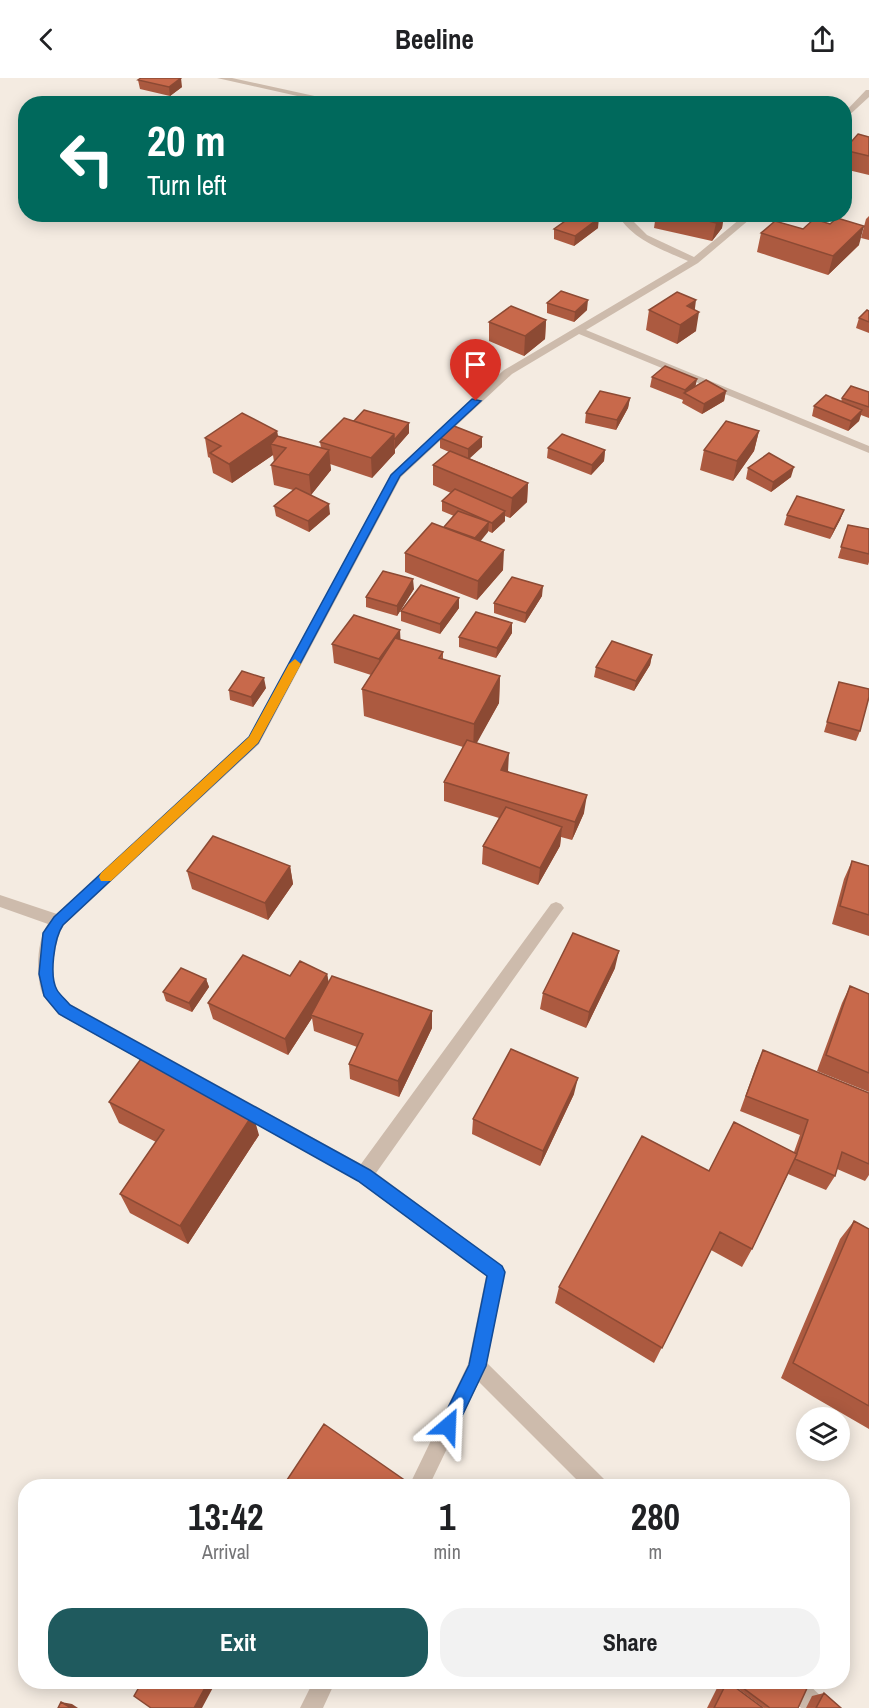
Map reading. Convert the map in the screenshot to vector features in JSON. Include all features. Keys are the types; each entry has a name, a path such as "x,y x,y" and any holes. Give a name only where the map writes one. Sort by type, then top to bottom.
{"street":[{"path":"220,78 308,96"},
{"path":"852,110 869,92"},
{"path":"625,222 639,234 695,261"},
{"path":"422,1479 477,1366 496,1272 364,1176 64,1009 50,991 46,974 50,933 58,921 254,740 396,475 508,372 695,261 742,222"},
{"path":"578,330 869,450"},
{"path":"0,901 58,921"},
{"path":"364,1176 556,908"},
{"path":"477,1366 590,1479"},
{"path":"311,1708 320,1689"},
{"path":"798,1689 818,1708"}],"building":[{"path":"141,78 181,78 169,87 138,80"},
{"path":"858,134 869,137 869,156 852,152 852,141"},
{"path":"564,222 594,222 575,236 554,229"},
{"path":"774,222 803,229 811,222 830,224 850,222 864,226 833,256 761,233"},
{"path":"561,291 588,300 575,312 547,303"},
{"path":"677,292 696,300 687,306 699,312 680,325 649,310"},
{"path":"511,306 546,320 525,336 489,322"},
{"path":"867,310 869,311 869,322 859,318"},
{"path":"665,366 697,379 685,390 652,377"},
{"path":"706,380 726,391 704,404 684,393"},
{"path":"851,386 869,392 869,407 842,398"},
{"path":"600,391 630,398 617,420 586,413"},
{"path":"826,395 862,410 851,421 814,406"},
{"path":"364,410 409,423 394,439 394,434 354,421"},
{"path":"242,413 277,431 229,464 210,453 221,446 205,438"},
{"path":"344,418 394,434 371,458 320,442"},
{"path":"726,421 759,431 737,461 704,450"},
{"path":"454,426 482,437 468,449 440,438"},
{"path":"562,434 605,450 592,465 548,448"},
{"path":"277,436 329,450 309,475 271,465 286,448 271,444"},
{"path":"450,451 528,483 512,498 433,465"},
{"path":"769,453 794,467 773,482 748,468"},
{"path":"296,488 329,504 308,521 274,506"},
{"path":"455,489 505,511 492,523 442,501"},
{"path":"797,496 844,510 834,529 787,515"},
{"path":"458,511 489,522 475,538 444,527"},
{"path":"432,523 504,550 478,581 405,553"},
{"path":"848,525 869,529 869,554 841,547"},
{"path":"383,571 413,579 397,606 366,597"},
{"path":"512,577 543,586 526,613 494,603"},
{"path":"421,585 459,598 440,624 401,611"},
{"path":"476,612 512,623 497,648 459,637"},
{"path":"354,615 400,630 379,659 332,644"},
{"path":"395,638 443,652 439,658 500,676 474,724 362,689"},
{"path":"612,641 652,655 636,681 596,667"},
{"path":"242,671 264,678 251,697 229,690"},
{"path":"839,682 869,689 860,731 827,722"},
{"path":"467,740 509,753 501,770 587,795 575,822 444,782"},
{"path":"506,807 562,827 540,868 483,846"},
{"path":"213,836 290,866 265,903 187,871"},
{"path":"852,861 869,866 869,915 840,906"},
{"path":"573,933 619,951 589,1012 543,993"},
{"path":"243,955 290,976 300,961 327,974 285,1039 208,1003"},
{"path":"181,968 206,979 189,1003 163,992"},
{"path":"332,976 432,1011 398,1081 349,1064 363,1034 311,1015"},
{"path":"850,986 869,994 869,1073 826,1055"},
{"path":"511,1049 578,1078 543,1151 473,1119"},
{"path":"763,1050 869,1093 869,1164 842,1152 835,1176 795,1159 808,1120 746,1096"},
{"path":"141,1059 253,1114 180,1226 120,1194 164,1130 109,1102"},
{"path":"734,1122 797,1154 752,1249 720,1232 662,1348 559,1287 642,1136 709,1171"},
{"path":"854,1221 869,1229 869,1406 793,1363"},
{"path":"324,1424 403,1479 288,1479"},
{"path":"138,1689 204,1689 194,1708 151,1708 134,1696"},
{"path":"724,1689 737,1689 763,1708 714,1708"},
{"path":"744,1689 807,1689 798,1708 770,1708"},
{"path":"824,1693 841,1708 816,1708"},
{"path":"61,1702 71,1708 58,1708"}],"slow traffic":[{"path":"106,877 254,740 295,664"}],"route":[{"path":"448,1426 477,1366 496,1272 364,1176 64,1009 50,991 46,974 50,933 58,921 254,740 396,475 476,401"}]}
